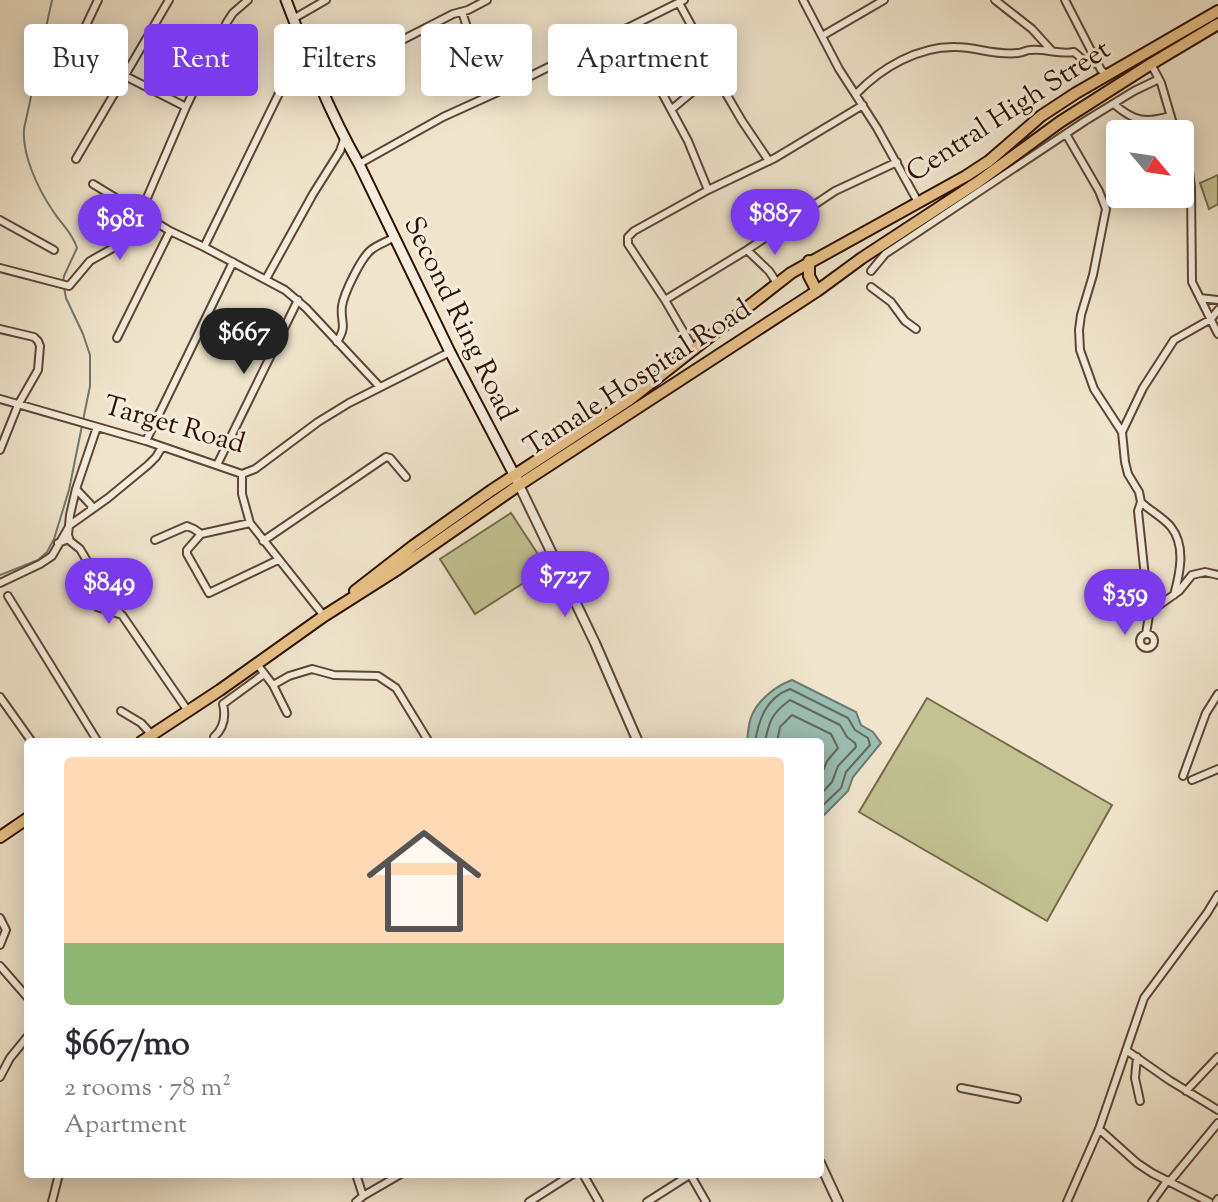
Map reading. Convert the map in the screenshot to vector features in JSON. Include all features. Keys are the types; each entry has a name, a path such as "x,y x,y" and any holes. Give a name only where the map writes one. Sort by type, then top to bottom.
{"highway":[{"name":"Central High Street","path":"517,480 629,400 809,261 966,176 989,161 1041,116 1076,93 1218,11"},
{"name":"Central High Street","path":"862,258 978,182 1078,110 1218,24"},
{"path":"1041,116 1045,133"},
{"name":"Tamale Hospital Road","path":"517,480 817,291 862,258"},
{"path":"809,261 809,276 817,291"},
{"path":"147,738 339,606 413,546 517,480"},
{"path":"0,837 24,821"}],"main road":[{"name":"Second Ring Road","path":"286,0 295,24"},
{"name":"Second Ring Road","path":"326,96 393,238 517,480"}],"street":[{"path":"87,24 98,0"},
{"path":"128,72 169,0"},
{"path":"0,268 69,286 90,261 113,248 139,211 227,22 248,0"},
{"path":"293,19 326,0"},
{"path":"405,38 487,0"},
{"path":"803,0 839,69 918,202"},
{"path":"822,36 884,0"},
{"path":"995,0 1032,29 1053,52"},
{"path":"1065,0 1101,70 1107,75"},
{"path":"635,24 681,1 692,24"},
{"path":"462,12 466,24"},
{"path":"856,94 880,72 899,61 930,50 957,47 1006,53 1030,50 1064,54 1074,52 1088,64 1098,63"},
{"path":"1151,64 1159,79 1171,120"},
{"path":"128,77 186,107"},
{"path":"871,271 885,254 1085,121 1159,79"},
{"path":"76,159 114,96"},
{"path":"204,247 278,96"},
{"path":"359,164 443,117 489,96"},
{"path":"665,96 708,190"},
{"path":"672,109 687,96"},
{"path":"729,96 769,161"},
{"path":"694,350 628,244 628,237 708,190 769,161 863,105"},
{"path":"1115,105 1141,120 1170,116"},
{"path":"1078,110 1085,121"},
{"path":"1066,134 1106,209 1093,275 1081,315 1080,350 1094,389 1122,432 1128,474 1139,492 1141,502 1138,511 1149,615 1146,634"},
{"path":"266,279 344,139"},
{"path":"665,300 835,191 897,162"},
{"path":"93,184 170,231 266,279 298,300 379,386"},
{"path":"1193,208 1192,282 1218,334"},
{"path":"0,220 54,250"},
{"path":"117,338 170,231"},
{"path":"337,342 344,326 342,309 345,297 363,258 370,250 393,238"},
{"path":"747,250 777,283"},
{"path":"146,441 233,262"},
{"path":"871,287 891,302 905,321 916,329"},
{"path":"1200,298 1218,300"},
{"path":"217,465 298,300"},
{"path":"1122,432 1143,388 1174,340 1211,319 1218,310"},
{"path":"0,329 34,337 40,346 38,370 18,405 0,450"},
{"name":"Target Road","path":"0,399 146,441 242,474 255,469 335,411 450,352"},
{"path":"58,543 66,540 68,535 76,489 95,426"},
{"path":"0,583 52,556 70,525 148,465 162,447"},
{"path":"263,541 386,457 406,477"},
{"path":"242,474 242,494 250,523 324,616"},
{"name":"Second Ring Road","path":"517,480 595,643 636,738"},
{"path":"76,489 91,505 91,510"},
{"path":"1141,502 1170,525 1177,540 1181,567 1174,595"},
{"path":"250,523 201,534 187,550 209,593 278,560"},
{"path":"155,540 187,526 201,534"},
{"path":"68,535 189,711"},
{"path":"1149,615 1195,574 1205,572 1218,575"},
{"path":"92,574 82,587 92,602 102,609 120,613"},
{"path":"8,596 96,738"},
{"path":"257,664 273,685 287,713"},
{"path":"273,685 312,669 334,675 378,676 396,688 427,738"},
{"path":"214,737 223,726 223,704 264,674"},
{"path":"1183,776 1206,713 1218,694"},
{"path":"0,697 29,738"},
{"path":"121,711 141,723 152,735"},
{"path":"1192,780 1218,769"},
{"path":"1067,1202 1099,1129 1144,998 1218,895"},
{"path":"0,918 6,930 0,945"},
{"path":"0,966 24,993"},
{"path":"0,1077 24,1041"},
{"path":"1126,1050 1218,1110"},
{"path":"1137,1057 1135,1078 1140,1101"},
{"path":"1186,1091 1218,1057"},
{"path":"961,1088 1017,1099"},
{"path":"1152,1202 1218,1123"},
{"path":"1099,1129 1137,1163 1209,1202"},
{"path":"824,1172 838,1202"},
{"path":"52,1202 58,1178"},
{"path":"357,1178 363,1196"},
{"path":"356,1202 394,1178"},
{"path":"529,1202 567,1178"},
{"path":"585,1178 599,1202"},
{"path":"647,1202 684,1178"},
{"path":"692,1178 706,1202"}],"green space":[{"path":"1218,175 1218,204 1209,209 1200,183"},
{"path":"511,513 547,568 475,614 440,559"},
{"path":"927,698 1112,805 1047,921 859,812"}],"water":[{"path":"792,680 856,712 861,725 873,732 881,743 853,777 848,791 824,815 824,738 747,738 755,709 774,689"}],"waterway":[{"path":"0,575 38,560 54,539 69,490 90,386 90,355 66,298 63,282 77,248 42,193 28,161 24,139 52,0"}]}
